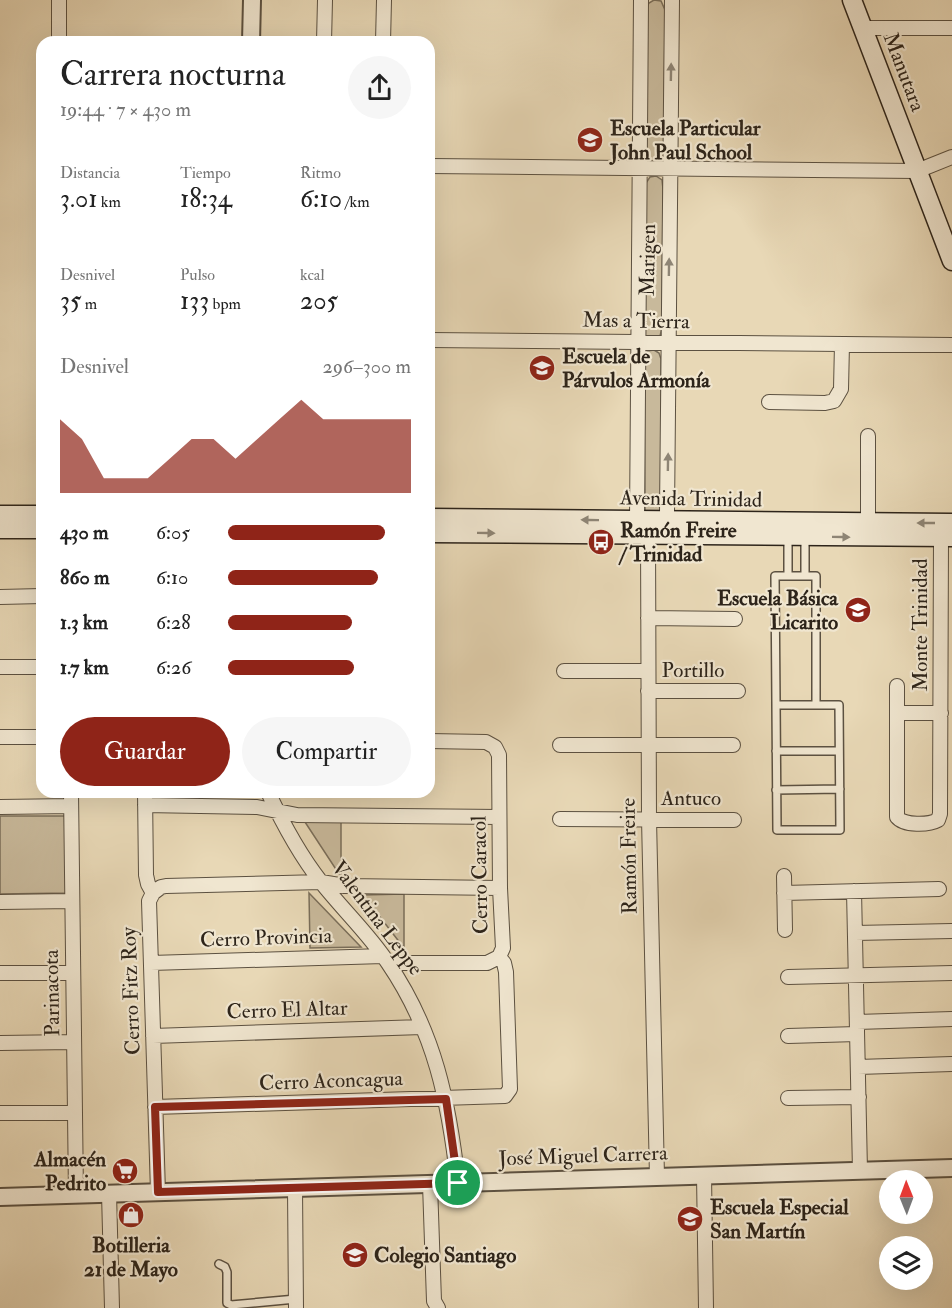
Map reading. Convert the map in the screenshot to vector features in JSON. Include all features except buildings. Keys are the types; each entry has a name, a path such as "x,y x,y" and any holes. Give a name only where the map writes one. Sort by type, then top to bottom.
{"main road":[{"name":"Manutara","path":"852,0 952,261"},
{"path":"0,514 36,515"},
{"name":"Avenida Trinidad","path":"435,518 796,536 948,532"},
{"name":"Avenida Trinidad","path":"435,533 642,527 667,520 868,523 948,532"},
{"path":"0,529 36,529"}],"street":[{"path":"59,0 59,36"},
{"path":"251,36 252,0"},
{"path":"324,36 325,0"},
{"path":"383,36 384,0"},
{"name":"Marigen","path":"641,0 638,342 642,527"},
{"name":"Marigen","path":"667,520 672,0"},
{"path":"863,28 952,28"},
{"path":"435,166 917,171 952,157"},
{"name":"Mas a Tierra","path":"435,340 952,345"},
{"path":"769,402 825,403 834,401 841,389 842,344"},
{"path":"868,436 868,523"},
{"name":"Ramón Freire","path":"642,527 648,618 649,819 657,1177"},
{"name":"Monte Trinidad","path":"897,686 897,817 903,822 933,823 938,820 940,814 941,713 948,532"},
{"path":"0,597 36,596"},
{"path":"648,618 735,619"},
{"path":"0,667 36,667"},
{"path":"564,671 648,671"},
{"name":"Portillo","path":"648,691 738,691"},
{"name":"Monte Trinidad","path":"897,713 941,713"},
{"path":"0,737 36,737"},
{"name":"Cerro Caracol","path":"385,959 487,963 499,957 503,944 500,888 500,759 495,747 482,742 435,741"},
{"path":"560,745 733,745"},
{"name":"Parinacota","path":"71,798 76,1194"},
{"name":"Valentina Leppe","path":"271,798 296,846 321,882 385,959 408,996 435,1060 446,1099 458,1183"},
{"path":"146,799 257,807 297,815 500,817"},
{"name":"Cerro Fitz Roy","path":"146,799 146,875 147,884 153,893 149,901 158,1192"},
{"path":"0,807 71,806"},
{"name":"Antuco","path":"560,819 734,820"},
{"path":"784,876 785,930"},
{"path":"153,893 166,886 321,882 345,886 500,888"},
{"path":"784,892 939,889"},
{"path":"854,891 860,1170"},
{"path":"0,902 72,901"},
{"path":"855,933 952,931"},
{"name":"Cerro Aconcagua","path":"155,1107 501,1097 508,1094 510,1089 506,972 504,963 499,957"},
{"name":"Cerro Provincia","path":"151,963 385,959"},
{"path":"0,973 72,973"},
{"path":"788,977 952,973"},
{"path":"788,1036 952,1019"},
{"name":"Cerro El Altar","path":"153,1036 422,1027"},
{"path":"0,1043 74,1042"},
{"path":"858,1067 952,1064"},
{"path":"789,1098 859,1096"},
{"path":"0,1113 75,1113"},
{"name":"José Miguel Carrera","path":"0,1197 952,1168"},
{"path":"704,1175 706,1308"},
{"path":"430,1184 434,1301 438,1308"},
{"path":"295,1188 296,1303"},
{"path":"109,1193 112,1308"}],"lane":[{"path":"796,536 806,576"},
{"path":"788,576 796,536"},
{"path":"776,705 816,705 839,705 840,830 777,830 776,790 776,705 776,576 816,576 816,705"},
{"path":"776,751 839,751"},
{"path":"776,790 840,789"},
{"path":"219,1264 225,1267 227,1272 227,1303 231,1305 296,1303"}],"shaded area":[{"path":"654,0 661,1 665,10 664,156 661,164 649,163 646,158 646,9"},
{"path":"656,176 662,180 663,189 662,328 660,336 646,337 644,334 646,183 650,177"},
{"path":"654,350 659,353 661,359 661,515 645,514 644,358 647,351"},
{"path":"0,816 68,816 68,893 0,894"},
{"path":"303,819 341,820 341,877"},
{"path":"309,893 361,947 310,948"},
{"path":"404,894 404,948 363,895"}],"place":[{"name":"Escuela Particular John Paul School","path":"590,140"},
{"name":"Escuela de Párvulos Armonía","path":"542,368"},
{"name":"Ramón Freire / Trinidad","path":"601,542"},
{"name":"Escuela Básica Licarito","path":"858,610"},
{"name":"Almacén Pedrito","path":"125,1171"},
{"name":"Botilleria 21 de Mayo","path":"131,1215"},
{"name":"Escuela Especial San Martín","path":"690,1219"},
{"name":"Colegio Santiago","path":"355,1255"}],"route":[{"path":"446,1099 453,1134 458,1183 158,1192 155,1107 446,1099"}]}
